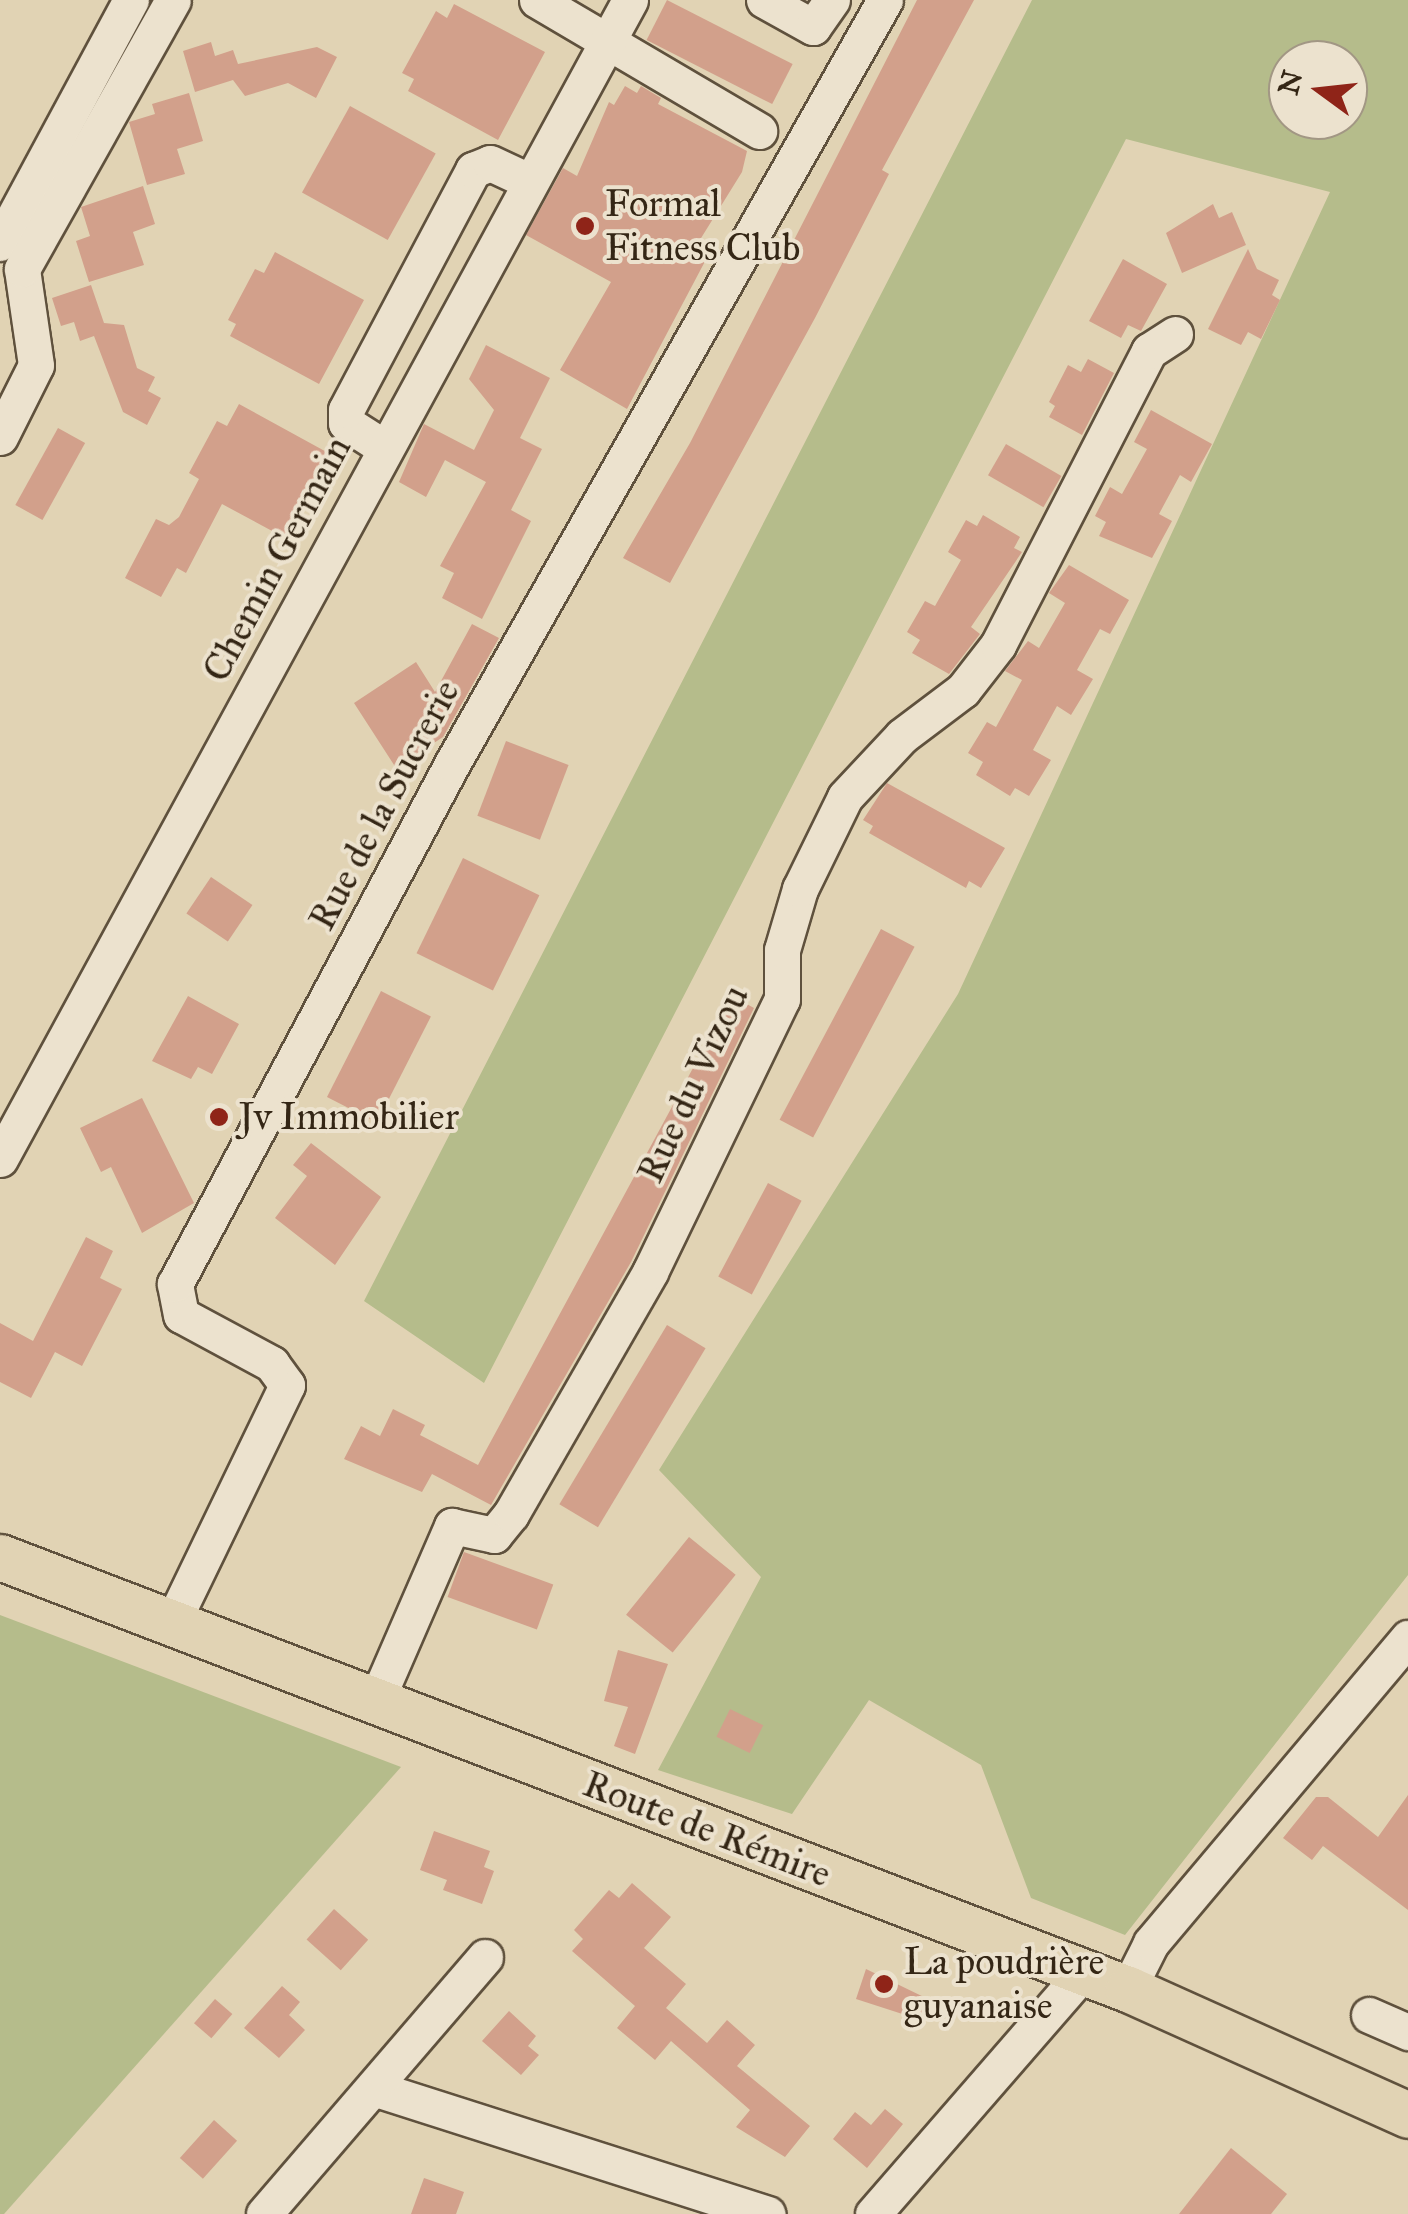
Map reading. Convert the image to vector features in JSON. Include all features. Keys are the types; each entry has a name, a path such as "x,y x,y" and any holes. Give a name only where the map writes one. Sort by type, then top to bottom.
{"main road":[{"name":"Route de Rémire","path":"0,1556 1128,1989 1408,2115"}],"street":[{"path":"0,243 130,0"},
{"path":"0,437 36,365 22,269 173,0"},
{"path":"537,0 604,44 758,130"},
{"name":"Chemin Germain","path":"0,1159 630,0"},
{"path":"764,0 813,27 832,0"},
{"name":"Rue de la Sucrerie","path":"173,1622 287,1385 272,1364 181,1315 175,1284 452,764 885,0"},
{"path":"385,448 346,423 346,410 473,170 490,163 530,181"},
{"name":"Rue du Vizou","path":"376,1700 452,1526 494,1535 511,1514 650,1272 782,999 782,950 800,889 845,797 902,736 963,690 998,645 1149,351 1176,334"},
{"path":"1128,1989 1152,1943 1408,1638"},
{"path":"264,2214 376,2089 486,1956"},
{"path":"873,2214 1083,1972"},
{"path":"1369,2016 1408,2032"},
{"path":"376,2089 768,2214"}],"green space":[{"path":"1032,0 1408,0 1408,1575 1125,1935 1031,1898 981,1765 869,1700 792,1814 658,1770 761,1577 659,1470 958,994 1330,192 1126,139 484,1383 364,1301"},
{"path":"0,1615 401,1767 4,2214 0,2214"}],"building":[{"path":"667,0 793,64 772,104 647,40"},
{"path":"917,0 974,0 882,170 889,174 815,318 670,583 623,558 690,443"},
{"path":"454,4 545,52 498,140 408,91 414,79 402,73 436,11 447,18"},
{"path":"211,42 215,56 233,50 238,64 317,47 337,57 316,98 288,83 245,96 233,80 195,92 183,51"},
{"path":"625,86 637,93 641,86 661,98 658,104 747,151 742,172 698,243 711,250 627,409 560,370 611,282 526,235 563,168 577,176 609,102 614,105"},
{"path":"189,93 203,141 177,149 185,174 147,185 129,122 155,114 152,104"},
{"path":"350,106 436,154 388,240 302,193"},
{"path":"143,186 155,224 133,232 144,265 89,282 76,241 90,236 81,207"},
{"path":"1213,204 1219,218 1232,212 1246,245 1182,273 1166,233"},
{"path":"1248,249 1257,269 1279,280 1272,295 1280,300 1261,339 1248,332 1241,345 1208,329"},
{"path":"275,252 364,300 319,384 230,336 236,324 228,320 255,269 264,273"},
{"path":"1123,259 1167,284 1141,331 1128,325 1121,338 1089,321"},
{"path":"91,285 104,323 124,325 137,368 155,377 148,391 161,398 147,425 123,412 94,336 80,341 74,322 61,326 52,298"},
{"path":"486,345 550,378 520,438 542,449 511,510 531,521 482,619 442,598 454,573 440,566 486,482 445,460 426,497 399,482 424,424 474,450 494,410 469,379"},
{"path":"1088,359 1114,373 1082,435 1049,417 1055,406 1049,402 1068,365 1081,372"},
{"path":"239,404 332,455 287,539 222,504 186,573 177,568 161,597 125,578 156,519 169,525 179,517 199,479 189,473 217,421 227,426"},
{"path":"1151,410 1212,444 1191,482 1180,475 1159,514 1172,521 1152,558 1099,536 1106,522 1095,516 1110,487 1122,494 1147,449 1134,442"},
{"path":"58,428 85,443 42,520 15,505"},
{"path":"1006,444 1061,476 1043,507 988,475"},
{"path":"983,515 1020,537 1014,548 1022,552 971,627 980,634 949,674 912,653 920,640 907,632 925,601 935,606 961,560 948,552 966,520 977,526"},
{"path":"1069,565 1129,600 1110,634 1100,629 1077,670 1093,679 1071,715 1057,706 1033,750 1051,760 1029,796 1015,788 1010,796 976,775 983,762 968,753 987,722 996,727 1022,680 1005,671 1028,641 1039,648 1065,603 1049,593"},
{"path":"472,624 499,638 443,737 396,768 354,703 416,662 435,692"},
{"path":"506,741 569,765 540,840 477,816"},
{"path":"887,783 1005,848 981,888 969,881 966,888 869,833 873,826 863,820"},
{"path":"463,858 539,895 493,991 417,953"},
{"path":"211,877 252,905 228,941 186,913"},
{"path":"881,929 915,947 813,1138 780,1120"},
{"path":"381,991 431,1016 377,1122 327,1097"},
{"path":"188,996 239,1024 212,1074 198,1067 191,1079 152,1061"},
{"path":"732,996 754,1008 631,1262 491,1505 432,1474 422,1492 344,1459 361,1426 380,1436 393,1409 425,1425 420,1435 478,1465"},
{"path":"142,1098 194,1203 142,1233 111,1167 101,1172 80,1128"},
{"path":"311,1143 381,1197 335,1265 275,1218 307,1176 293,1165"},
{"path":"768,1183 802,1201 752,1294 718,1277"},
{"path":"86,1237 113,1251 100,1278 122,1289 82,1366 55,1352 31,1398 0,1382 0,1323 33,1341"},
{"path":"667,1325 706,1348 598,1527 559,1504"},
{"path":"689,1537 736,1575 673,1652 626,1615"},
{"path":"464,1552 553,1584 537,1630 448,1597"},
{"path":"618,1650 668,1664 635,1754 614,1746 628,1707 604,1701"},
{"path":"730,1709 763,1725 750,1753 716,1737"},
{"path":"1408,1795 1408,1910 1323,1846 1312,1860 1283,1838 1316,1797 1328,1797 1378,1837"},
{"path":"434,1831 490,1851 484,1867 494,1871 482,1904 443,1890 447,1880 420,1870"},
{"path":"632,1883 671,1917 644,1948 686,1984 666,2008 707,2043 727,2020 755,2045 737,2066 810,2126 785,2157 736,2127 750,2110 671,2041 655,2060 617,2028 635,2006 572,1951 583,1939 574,1930 609,1890 619,1898"},
{"path":"334,1909 368,1940 341,1970 307,1939"},
{"path":"866,1969 930,2000 924,2021 856,1999"},
{"path":"282,1986 300,2002 289,2015 305,2030 279,2058 244,2028"},
{"path":"215,1999 232,2014 211,2038 194,2023"},
{"path":"509,2011 536,2036 528,2046 539,2055 521,2075 482,2041"},
{"path":"885,2109 903,2124 867,2168 833,2139 855,2112 871,2125"},
{"path":"214,2120 237,2141 203,2179 180,2158"},
{"path":"1231,2148 1287,2194 1271,2214 1179,2214"},
{"path":"424,2178 464,2192 456,2214 411,2214"}],"place":[{"name":"Formal Fitness Club","path":"585,226"},
{"name":"Jv Immobilier","path":"219,1117"},
{"name":"La poudrière guyanaise","path":"884,1984"}]}
